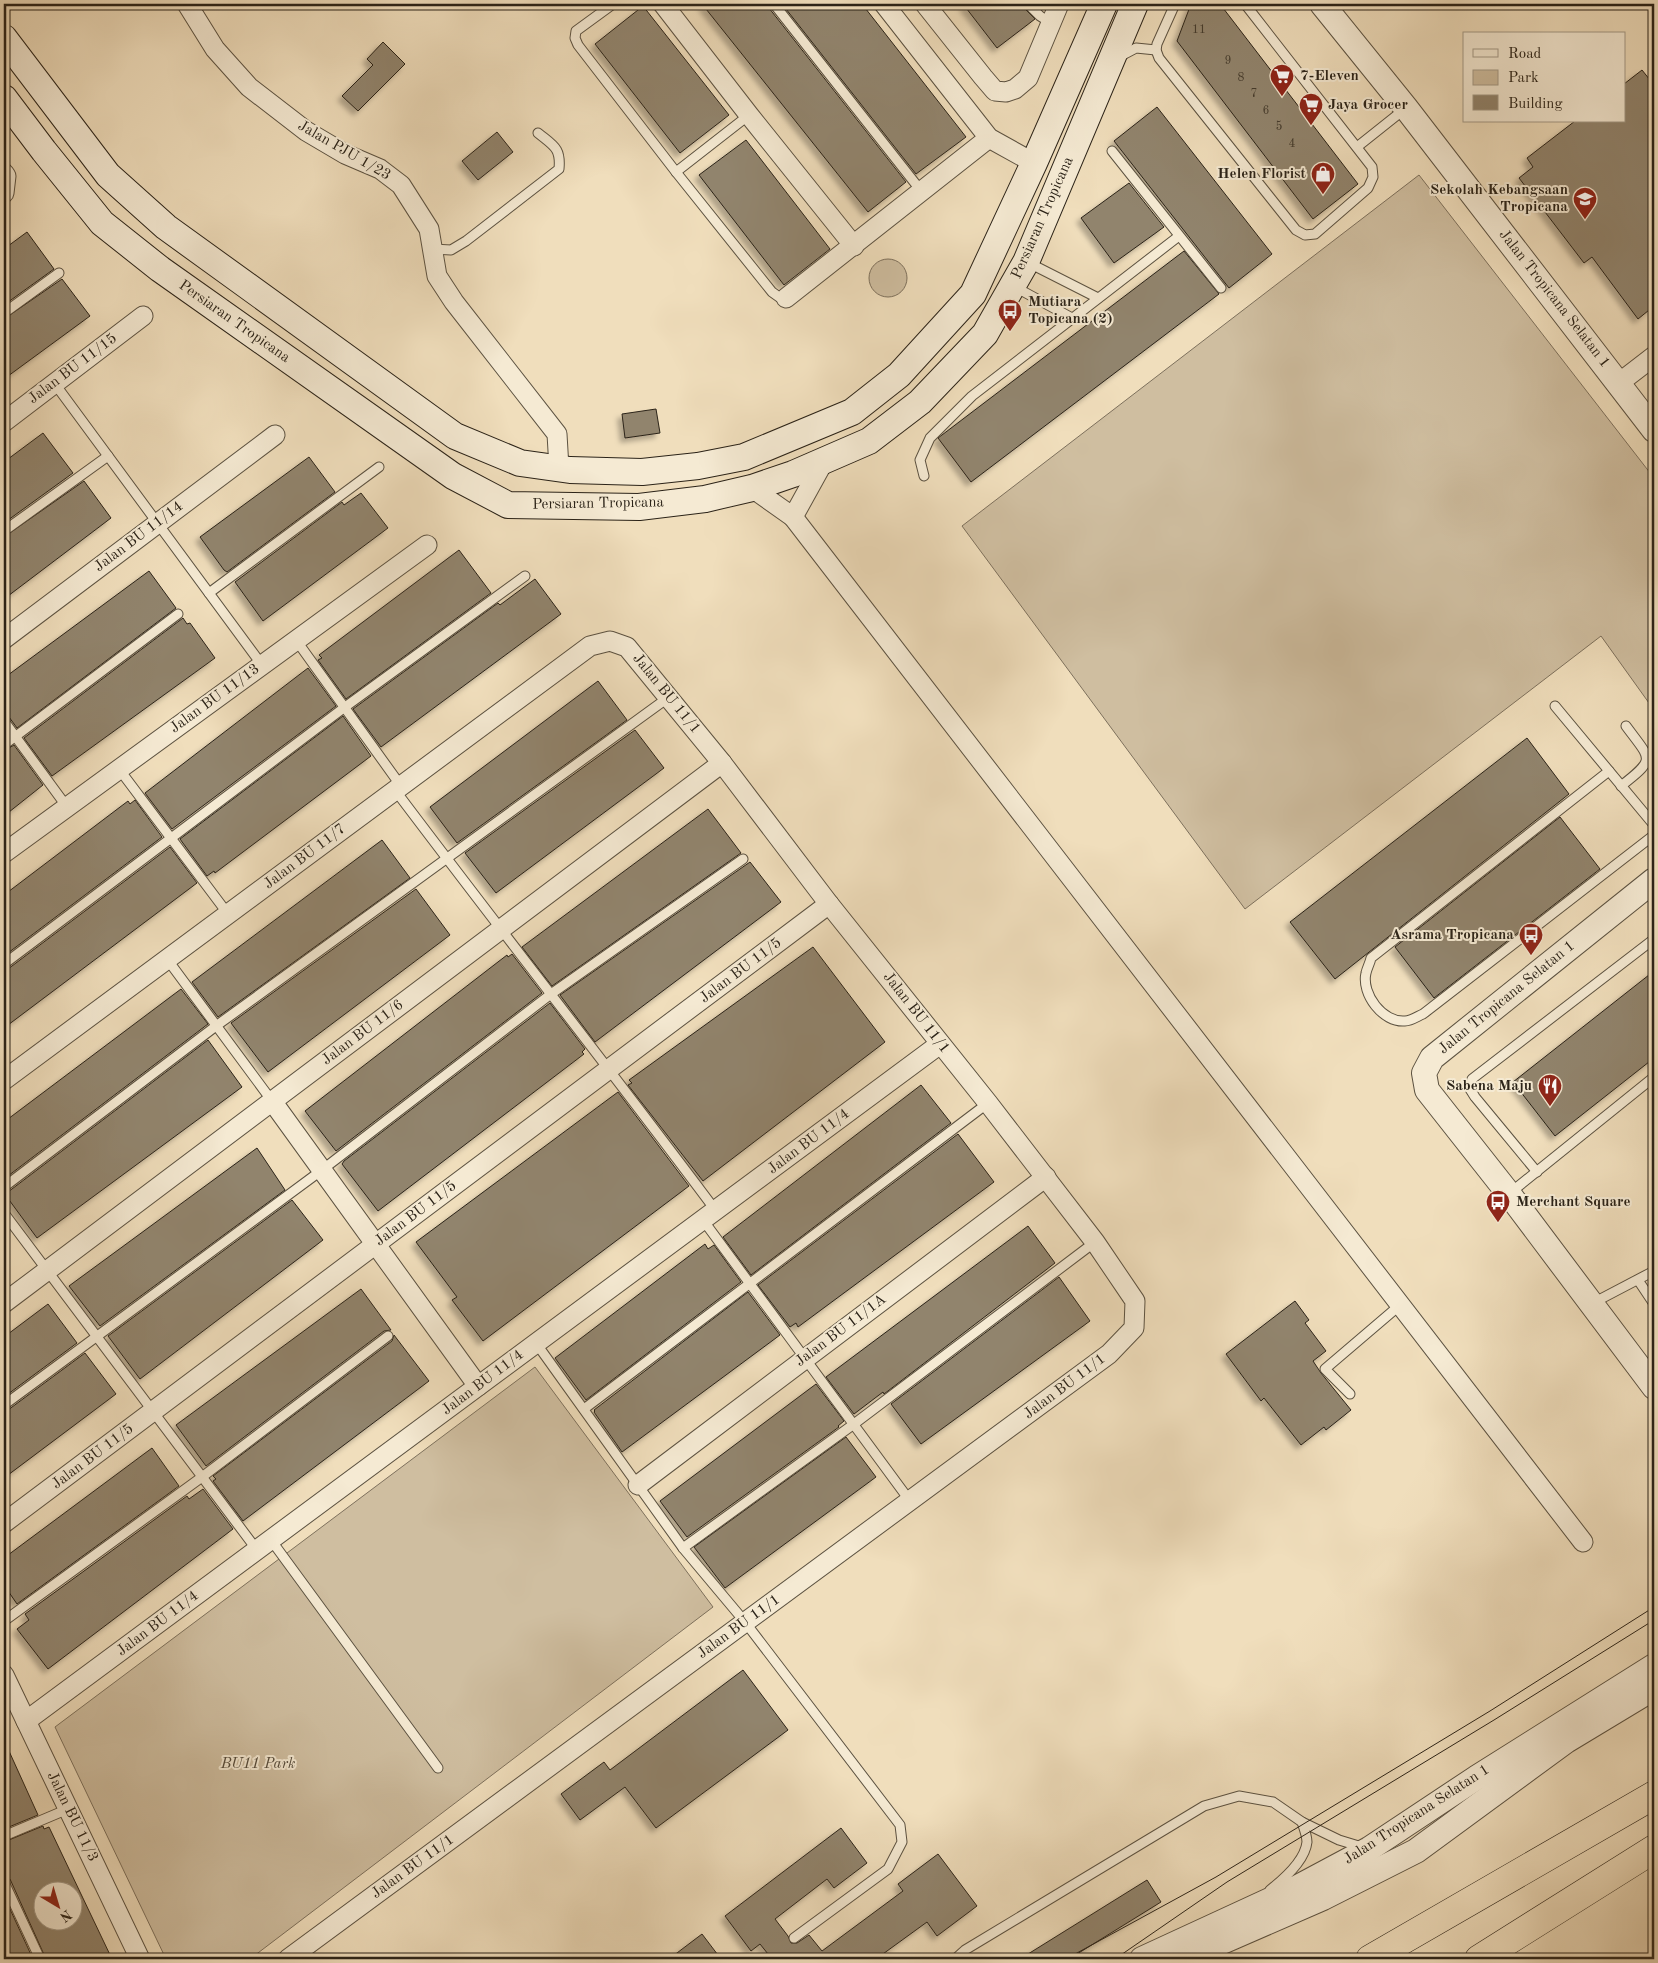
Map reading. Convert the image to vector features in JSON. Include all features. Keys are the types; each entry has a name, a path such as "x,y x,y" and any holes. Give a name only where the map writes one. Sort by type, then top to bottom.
{"highway":[{"path":"1370,1959 1654,1795"},
{"path":"1479,1959 1654,1849"}],"main road":[{"name":"Persiaran Tropicana","path":"4,38 108,175 166,227 455,436 520,463 565,469 642,472 698,466 744,457 852,412 900,375 973,294 1034,164 1104,4"},
{"name":"Persiaran Tropicana","path":"4,98 102,223 160,269 453,476 508,505 639,507 705,499 752,488 824,461 869,441 920,402 985,334 1026,262 1136,4"},
{"path":"508,505 519,497 525,489 526,478 520,463"},
{"path":"565,469 562,486 565,496 574,507"}],"street":[{"name":"Jalan PJU 1/23","path":"187,4 215,49 249,87 306,131 345,154 380,169 401,184 429,229 437,276 454,302 558,434 565,469"},
{"path":"663,4 748,115 854,246"},
{"path":"884,4 989,138 1034,164"},
{"path":"925,4 995,91 1006,92 1016,89 1028,78 1059,4"},
{"name":"Jalan Tropicana Selatan 1","path":"1322,4 1406,108 1654,430"},
{"path":"786,298 989,138"},
{"path":"4,173 6,176 4,193"},
{"name":"Jalan BU 11/15","path":"4,422 143,316"},
{"name":"Jalan Tropicana Selatan 1","path":"1619,383 1654,356"},
{"name":"Jalan BU 11/14","path":"4,639 275,435"},
{"path":"793,516 824,461"},
{"path":"752,488 793,516 1583,1542"},
{"name":"Jalan BU 11/13","path":"4,853 427,545"},
{"name":"Jalan BU 11/1","path":"288,1959 1109,1354 1134,1328 1135,1301 1095,1242 1046,1177 829,904 669,696 627,647 610,641"},
{"name":"Jalan BU 11/7","path":"4,1080 590,646 610,641"},
{"name":"Jalan BU 11/6","path":"4,1303 722,763"},
{"name":"Jalan Tropicana Selatan 1","path":"1654,880 1432,1058 1424,1073 1427,1090 1509,1194 1654,1387"},
{"name":"Jalan BU 11/5","path":"4,1524 829,904"},
{"name":"Jalan BU 11/4","path":"26,1721 940,1044"},
{"path":"272,1101 478,1386"},
{"name":"Jalan BU 11/1A","path":"638,1485 1046,1177"},
{"name":"Jalan Tropicana Selatan 1","path":"1142,1959 1381,1851 1476,1778 1654,1666"},
{"name":"Jalan BU 11/3","path":"4,1675 140,1959"},
{"name":"Jalan Tropicana Selatan 1","path":"1183,1959 1324,1898 1416,1851 1566,1741 1654,1688"}],"lane":[{"path":"612,4 576,31 575,38 578,45 772,292 779,297 786,298"},
{"path":"774,4 922,192"},
{"path":"1028,4 1040,16 1051,23"},
{"path":"1175,4 1157,44 1156,50 1159,58 1296,230 1305,235 1315,234 1368,188 1373,177 1372,167 1245,4"},
{"path":"1111,62 1136,48 1156,50"},
{"path":"1357,147 1406,108"},
{"path":"676,172 748,115"},
{"path":"433,249 451,250 466,241 559,169 560,157 557,149 538,133"},
{"path":"1112,151 1221,288"},
{"path":"924,476 920,460 930,438 972,396 1179,236"},
{"path":"1026,262 1098,298"},
{"path":"4,313 59,273"},
{"path":"1012,286 1072,318"},
{"path":"55,384 262,665"},
{"path":"4,531 108,456"},
{"path":"209,593 378,467"},
{"path":"4,964 345,707 525,576"},
{"path":"4,745 178,614"},
{"path":"296,640 345,707 447,859 500,930 610,1069 709,1215 749,1283 910,1501"},
{"path":"4,1187 216,1026 669,696"},
{"path":"1555,706 1654,825"},
{"path":"4,721 67,807"},
{"path":"1622,786 1643,769 1647,762 1646,754 1626,726"},
{"path":"119,769 228,914"},
{"path":"1609,771 1371,958 1365,974 1367,989 1375,1005 1388,1017 1405,1021 1423,1014 1654,835"},
{"path":"4,1406 322,1170 550,994 743,859"},
{"path":"1537,1172 1475,1097 1470,1089 1472,1079 1654,939"},
{"path":"167,959 272,1101"},
{"path":"1509,1194 1654,1077"},
{"path":"584,1409 988,1103"},
{"path":"4,1213 202,1477 264,1545 438,1768"},
{"path":"683,1548 854,1424 1095,1242"},
{"path":"1591,1304 1654,1271"},
{"path":"1638,1280 1654,1304"},
{"path":"1350,1394 1325,1368 1400,1304"},
{"path":"4,1621 202,1477 388,1336"},
{"path":"536,1343 683,1548 745,1622 900,1826 902,1842 888,1869 794,1938"},
{"path":"955,1959 965,1950 1204,1806 1239,1796 1273,1802 1302,1822 1339,1840 1381,1851 1416,1851"},
{"path":"4,1836 68,1809"},
{"path":"1237,1915 1282,1881 1303,1854 1307,1840 1302,1822"},
{"path":"4,1882 40,1959"}],"green space":[{"path":"1419,175 1654,478 1654,710 1601,636 1245,909 962,526"},
{"path":"888,259 902,264 907,278 902,292 888,297 874,292 869,278 874,264"},
{"name":"BU11 Park","path":"535,1367 713,1607 250,1959 166,1959 55,1727"}],"building":[{"path":"702,4 768,4 769,8 906,182 868,212"},
{"path":"782,4 862,4 966,137 916,174"},
{"path":"963,4 1022,4 1035,19 997,48"},
{"path":"1191,4 1220,4 1358,184 1313,219 1177,41"},
{"path":"643,6 729,115 680,153 595,44"},
{"path":"383,42 405,64 358,111 342,96 373,65 367,59"},
{"path":"1642,70 1654,85 1654,306 1638,319 1592,257 1584,263 1519,178 1533,167 1527,158 1574,122 1626,122 1626,82"},
{"path":"1157,107 1272,254 1229,288 1114,141"},
{"path":"497,132 513,152 478,180 462,161"},
{"path":"746,140 830,249 784,285 699,175"},
{"path":"1129,183 1164,227 1114,263 1081,218"},
{"path":"27,232 54,269 4,305 4,249"},
{"path":"1184,251 1219,294 971,482 938,438"},
{"path":"62,279 90,316 4,379 4,319"},
{"path":"656,409 660,433 625,438 622,414"},
{"path":"43,433 73,473 4,523 4,462"},
{"path":"309,457 335,492 227,572 224,570 200,537"},
{"path":"84,481 111,518 4,599 4,537"},
{"path":"361,493 388,528 263,621 235,582 342,502 344,505"},
{"path":"459,550 491,593 346,699 318,660 322,658 319,655"},
{"path":"149,571 176,608 17,728 9,717 4,715 4,678"},
{"path":"535,579 561,614 381,747 353,709 498,603 500,605"},
{"path":"183,618 187,624 190,623 215,658 52,776 24,738"},
{"path":"308,668 336,706 172,829 145,793"},
{"path":"598,681 627,720 457,843 430,807"},
{"path":"343,716 371,756 215,873 214,871 207,876 180,839"},
{"path":"635,730 664,768 496,893 465,853"},
{"path":"1527,738 1569,794 1335,979 1290,922"},
{"path":"14,745 43,785 4,816 4,751"},
{"path":"135,800 162,837 4,956 4,895 128,801 130,804"},
{"path":"708,809 741,853 552,986 522,947"},
{"path":"1560,817 1600,869 1434,998 1395,947"},
{"path":"382,840 410,878 218,1017 192,982"},
{"path":"170,847 197,883 4,1028 4,970 8,969"},
{"path":"750,862 781,902 595,1042 560,995"},
{"path":"416,889 450,935 268,1072 231,1023"},
{"path":"813,947 885,1042 703,1181 628,1085 632,1083 629,1080"},
{"path":"512,954 542,993 336,1151 305,1111 507,955 508,957"},
{"path":"1654,971 1654,1058 1555,1136 1513,1082"},
{"path":"181,989 208,1024 4,1179 4,1122"},
{"path":"550,1003 585,1049 582,1052 584,1054 378,1211 342,1164 344,1161"},
{"path":"208,1040 242,1087 37,1238 4,1193 8,1192"},
{"path":"921,1085 951,1123 751,1275 723,1237"},
{"path":"618,1092 689,1186 483,1341 452,1300 457,1297 416,1242"},
{"path":"958,1134 994,1182 798,1327 796,1323 790,1327 758,1285"},
{"path":"257,1148 285,1190 100,1326 69,1286"},
{"path":"292,1200 323,1240 140,1379 108,1336"},
{"path":"1028,1226 1055,1263 884,1394 883,1392 854,1414 826,1377"},
{"path":"705,1244 708,1249 714,1245 741,1282 586,1400 555,1358"},
{"path":"1059,1277 1090,1321 921,1444 891,1404"},
{"path":"361,1289 391,1330 384,1331 206,1466 176,1425"},
{"path":"748,1292 780,1335 622,1452 594,1410"},
{"path":"1295,1301 1309,1320 1305,1323 1326,1351 1313,1361 1351,1410 1326,1430 1324,1427 1301,1445 1264,1398 1261,1401 1226,1354"},
{"path":"48,1304 77,1343 4,1397 4,1337"},
{"path":"394,1335 429,1381 243,1521 213,1481 216,1479 213,1476 392,1341"},
{"path":"85,1353 116,1394 4,1478 4,1411 8,1410"},
{"path":"816,1384 844,1421 839,1427 687,1537 660,1501"},
{"path":"846,1437 876,1477 725,1588 694,1547"},
{"path":"152,1448 179,1486 17,1604 4,1585 4,1558"},
{"path":"203,1489 233,1529 48,1669 17,1629 29,1620 25,1614 187,1496 189,1499"},
{"path":"743,1670 788,1730 656,1828 625,1787 580,1820 561,1794 604,1762 610,1770"},
{"path":"4,1740 38,1815 4,1829"},
{"path":"43,1826 44,1829 49,1827 74,1880 32,1880 32,1928 10,1879 4,1876 4,1842"},
{"path":"841,1828 867,1863 834,1888 827,1879 775,1919 791,1943 797,1943 809,1935 822,1951 903,1891 898,1884 938,1854 977,1906 937,1936 927,1922 876,1959 772,1959 760,1944 751,1951 725,1916"},
{"path":"1147,1880 1161,1902 1069,1959 1020,1959"},
{"path":"4,1896 33,1959 4,1959"},
{"path":"82,1896 112,1959 46,1959 33,1930 82,1930"},
{"path":"702,1934 721,1959 669,1959"}],"tram line":[{"path":"1066,1959 1216,1877 1490,1711 1654,1607"},
{"path":"1115,1959 1227,1882 1494,1720 1654,1620"}],"place":[{"name":"7-Eleven","path":"1282,97"},
{"name":"Jaya Grocer","path":"1311,126"},
{"name":"Helen Florist","path":"1323,195"},
{"name":"Sekolah Kebangsaan Tropicana","path":"1585,220"},
{"name":"Mutiara Topicana (2)","path":"1010,332"},
{"name":"Asrama Tropicana","path":"1531,956"},
{"name":"Sabena Maju","path":"1550,1107"},
{"name":"Merchant Square","path":"1498,1223"}]}
